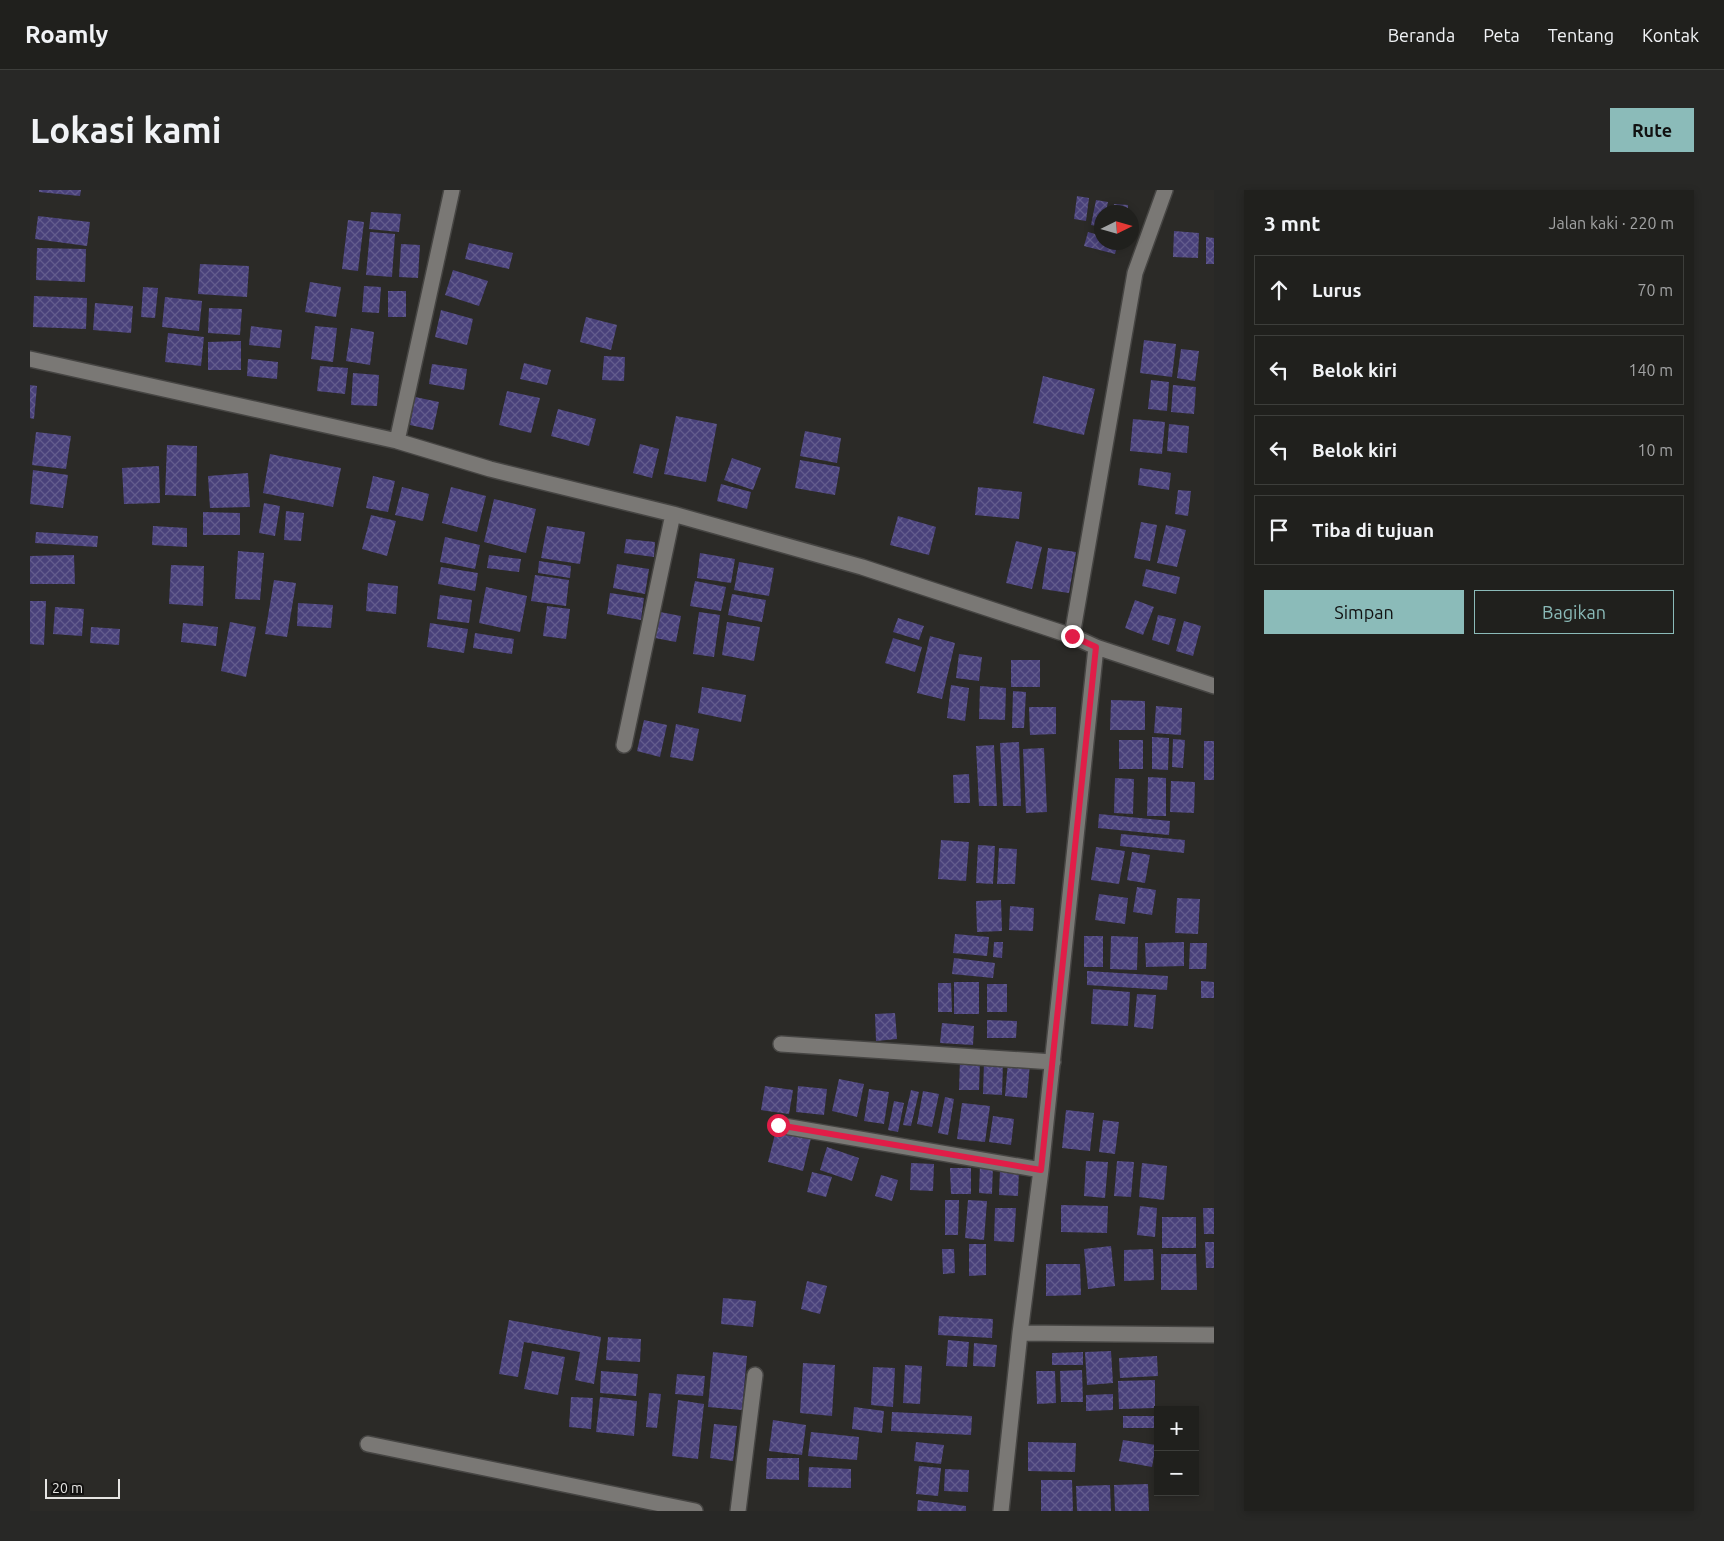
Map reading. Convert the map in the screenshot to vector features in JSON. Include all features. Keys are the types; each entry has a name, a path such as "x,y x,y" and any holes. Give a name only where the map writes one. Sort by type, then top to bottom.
{"street":[{"path":"396,441 452,190"},
{"path":"1072,636 1135,273 1165,190"},
{"path":"30,359 396,441 490,470 673,514 862,566 1072,636 1096,647 1214,686"},
{"path":"624,745 673,514"},
{"path":"1000,1511 1053,1062 1096,647"},
{"path":"781,1044 1053,1062"},
{"path":"778,1125 1041,1170"},
{"path":"1020,1334 1214,1335"},
{"path":"738,1511 755,1375"},
{"path":"368,1444 695,1511"}],"building":[{"path":"39,190 81,190 80,196 39,192"},
{"path":"1077,196 1089,198 1086,221 1074,219"},
{"path":"1096,200 1108,202 1107,205 1095,205"},
{"path":"1094,210 1094,226 1091,225"},
{"path":"371,212 401,214 399,232 369,229"},
{"path":"38,216 90,222 87,246 35,239"},
{"path":"348,220 364,222 358,271 342,269"},
{"path":"1174,231 1199,233 1198,258 1173,257"},
{"path":"370,232 395,234 392,277 366,275"},
{"path":"1088,232 1094,234 1094,249 1084,246"},
{"path":"1206,237 1214,238 1214,264 1206,264"},
{"path":"469,243 513,253 509,269 465,259"},
{"path":"401,244 420,245 418,278 399,277"},
{"path":"37,248 86,249 85,282 36,280"},
{"path":"1100,250 1116,250 1115,254"},
{"path":"200,264 249,266 247,297 198,294"},
{"path":"453,270 488,281 479,306 445,295"},
{"path":"310,282 341,287 336,317 305,312"},
{"path":"364,286 381,287 379,313 362,312"},
{"path":"143,287 158,288 155,318 141,317"},
{"path":"388,291 406,291 406,317 388,317"},
{"path":"34,296 87,298 86,329 33,327"},
{"path":"165,297 202,301 199,331 162,327"},
{"path":"95,303 133,306 131,333 93,330"},
{"path":"209,308 242,309 240,335 208,333"},
{"path":"441,310 473,319 467,345 435,337"},
{"path":"586,317 617,325 611,350 580,342"},
{"path":"251,326 282,330 280,348 249,345"},
{"path":"315,326 337,328 333,362 311,359"},
{"path":"351,328 374,332 370,365 346,361"},
{"path":"168,333 204,337 201,366 165,362"},
{"path":"1144,340 1176,344 1172,377 1140,373"},
{"path":"241,341 241,370 208,370 208,342"},
{"path":"1181,349 1199,351 1195,381 1177,378"},
{"path":"604,356 625,357 624,381 602,380"},
{"path":"248,359 278,362 277,379 247,376"},
{"path":"524,363 551,370 547,385 520,379"},
{"path":"432,364 467,369 464,390 429,384"},
{"path":"320,366 348,368 345,394 317,391"},
{"path":"353,373 379,375 377,406 351,405"},
{"path":"1043,376 1095,389 1084,435 1033,423"},
{"path":"1151,380 1169,382 1167,411 1148,409"},
{"path":"30,385 37,386 34,419 30,418"},
{"path":"1173,385 1196,387 1194,414 1171,412"},
{"path":"507,391 540,398 531,433 499,425"},
{"path":"415,397 439,402 433,430 410,425"},
{"path":"558,409 596,419 589,446 551,436"},
{"path":"676,416 717,424 706,482 664,474"},
{"path":"1133,419 1165,422 1162,454 1130,451"},
{"path":"1169,424 1189,426 1187,453 1167,451"},
{"path":"805,431 841,438 837,463 800,456"},
{"path":"36,432 71,436 66,469 32,465"},
{"path":"640,444 659,449 652,478 633,473"},
{"path":"167,445 197,446 196,496 165,495"},
{"path":"270,454 341,468 333,507 263,493"},
{"path":"732,458 761,468 753,490 724,480"},
{"path":"800,460 840,467 835,495 795,488"},
{"path":"159,466 160,503 124,504 122,468"},
{"path":"1140,468 1171,473 1169,490 1138,485"},
{"path":"33,470 68,475 63,508 30,504"},
{"path":"248,473 250,507 210,508 208,476"},
{"path":"373,476 395,481 388,512 366,508"},
{"path":"721,484 751,492 747,509 717,501"},
{"path":"402,487 429,494 423,521 395,515"},
{"path":"451,487 486,496 477,532 442,523"},
{"path":"978,487 1022,492 1019,519 975,515"},
{"path":"1178,490 1191,491 1188,516 1175,514"},
{"path":"494,499 536,509 526,553 484,542"},
{"path":"264,503 280,506 275,536 259,533"},
{"path":"286,511 304,513 301,541 284,540"},
{"path":"203,512 240,513 240,535 203,535"},
{"path":"371,515 396,521 387,556 362,549"},
{"path":"898,516 936,527 929,555 890,545"},
{"path":"1141,522 1157,525 1150,561 1134,558"},
{"path":"1166,525 1186,530 1177,567 1157,563"},
{"path":"153,526 187,528 187,547 152,545"},
{"path":"547,526 585,532 580,564 541,558"},
{"path":"36,532 98,536 97,547 35,543"},
{"path":"445,537 480,545 475,569 440,562"},
{"path":"626,539 655,542 654,557 624,553"},
{"path":"1016,541 1042,547 1032,589 1006,583"},
{"path":"1048,548 1076,552 1069,593 1042,589"},
{"path":"238,551 264,553 260,600 235,599"},
{"path":"700,553 735,559 731,583 697,578"},
{"path":"74,555 75,584 30,584 30,556"},
{"path":"489,555 521,559 519,572 487,568"},
{"path":"539,561 571,566 570,578 538,573"},
{"path":"739,562 774,568 769,596 734,590"},
{"path":"617,564 649,569 645,594 613,588"},
{"path":"171,565 204,566 203,606 169,604"},
{"path":"441,567 478,573 475,591 438,584"},
{"path":"1146,569 1180,577 1176,594 1142,586"},
{"path":"535,575 569,580 566,606 531,601"},
{"path":"274,580 296,583 287,637 265,634"},
{"path":"695,581 726,587 721,611 690,606"},
{"path":"368,583 398,586 396,614 366,611"},
{"path":"486,587 527,596 520,632 479,623"},
{"path":"610,593 644,598 641,620 607,614"},
{"path":"732,594 766,600 762,622 728,615"},
{"path":"440,595 472,600 469,623 437,619"},
{"path":"1135,600 1154,607 1143,635 1125,628"},
{"path":"30,601 46,601 44,645 30,644"},
{"path":"298,603 333,605 331,628 297,626"},
{"path":"547,606 570,609 566,639 543,636"},
{"path":"55,607 84,609 82,636 53,634"},
{"path":"660,612 681,616 676,642 655,638"},
{"path":"699,612 720,615 714,657 693,654"},
{"path":"1158,615 1176,619 1169,645 1152,640"},
{"path":"898,618 924,626 919,640 893,632"},
{"path":"1184,621 1201,626 1193,656 1176,651"},
{"path":"230,622 256,627 246,677 221,671"},
{"path":"727,622 760,627 754,661 722,655"},
{"path":"183,623 218,627 216,646 181,642"},
{"path":"430,623 468,629 464,653 427,647"},
{"path":"91,627 120,629 119,645 90,643"},
{"path":"475,633 514,639 512,654 473,648"},
{"path":"930,636 955,643 942,699 917,693"},
{"path":"893,638 922,647 915,672 885,663"},
{"path":"959,654 982,657 979,681 956,678"},
{"path":"1011,660 1040,660 1040,687 1011,687"},
{"path":"951,685 969,688 965,721 947,718"},
{"path":"980,686 1006,688 1005,720 979,719"},
{"path":"702,687 746,695 741,722 698,713"},
{"path":"1013,691 1026,692 1024,728 1012,728"},
{"path":"1111,700 1145,701 1145,730 1110,730"},
{"path":"1156,706 1182,708 1181,735 1154,733"},
{"path":"1029,707 1056,707 1056,734 1030,735"},
{"path":"644,720 667,725 660,757 637,751"},
{"path":"676,724 699,729 693,761 670,757"},
{"path":"1152,737 1169,738 1168,770 1152,769"},
{"path":"1173,739 1185,740 1183,768 1172,767"},
{"path":"1119,740 1143,740 1143,769 1119,769"},
{"path":"1204,741 1214,741 1214,780 1204,780"},
{"path":"1019,742 1021,806 1003,806 1000,743"},
{"path":"994,745 997,806 979,806 976,746"},
{"path":"1044,748 1047,812 1026,813 1023,749"},
{"path":"969,774 970,803 954,803 953,775"},
{"path":"1148,777 1166,778 1166,816 1147,816"},
{"path":"1115,778 1134,779 1133,814 1114,813"},
{"path":"1171,781 1195,782 1194,813 1170,812"},
{"path":"1099,814 1170,821 1169,835 1098,828"},
{"path":"1121,834 1185,840 1184,853 1120,846"},
{"path":"941,840 969,842 966,881 938,879"},
{"path":"978,845 995,846 993,884 976,883"},
{"path":"1096,847 1125,851 1119,884 1091,880"},
{"path":"999,848 1017,849 1015,884 997,884"},
{"path":"1132,852 1150,855 1145,883 1127,880"},
{"path":"1137,887 1156,890 1152,915 1133,912"},
{"path":"1099,894 1128,898 1125,924 1095,920"},
{"path":"1177,898 1200,899 1198,934 1175,933"},
{"path":"1001,900 1002,931 977,932 976,901"},
{"path":"1010,906 1034,908 1033,931 1009,930"},
{"path":"955,934 989,937 987,956 953,953"},
{"path":"1084,936 1103,936 1103,967 1084,967"},
{"path":"1111,936 1138,937 1137,970 1110,969"},
{"path":"994,942 1003,942 1002,958 993,957"},
{"path":"1184,942 1184,966 1146,967 1145,943"},
{"path":"1190,943 1207,943 1206,969 1189,969"},
{"path":"954,958 995,963 993,978 952,974"},
{"path":"1087,971 1168,976 1167,990 1087,985"},
{"path":"1201,981 1214,982 1214,998 1201,998"},
{"path":"954,982 979,982 979,1014 954,1014"},
{"path":"938,983 951,983 952,1012 938,1012"},
{"path":"987,984 1007,984 1007,1012 987,1012"},
{"path":"1093,989 1130,992 1128,1026 1091,1024"},
{"path":"1137,994 1156,995 1153,1029 1134,1027"},
{"path":"895,1013 897,1039 876,1041 875,1014"},
{"path":"987,1020 1017,1021 1016,1038 987,1038"},
{"path":"942,1023 974,1026 973,1045 940,1043"},
{"path":"960,1060 980,1061 979,1090 959,1090"},
{"path":"1008,1061 1030,1063 1027,1098 1005,1096"},
{"path":"984,1062 1003,1063 1002,1095 983,1094"},
{"path":"839,1079 864,1084 857,1117 832,1111"},
{"path":"765,1086 793,1090 789,1114 761,1110"},
{"path":"798,1086 827,1089 824,1115 796,1112"},
{"path":"869,1089 889,1092 884,1124 864,1121"},
{"path":"911,1090 919,1092 911,1126 903,1125"},
{"path":"923,1091 939,1094 932,1127 917,1124"},
{"path":"945,1097 954,1099 948,1135 938,1133"},
{"path":"894,1101 904,1103 898,1132 888,1130"},
{"path":"962,1103 990,1106 985,1142 957,1139"},
{"path":"1066,1110 1094,1113 1090,1151 1062,1148"},
{"path":"993,1116 1014,1119 1011,1145 989,1142"},
{"path":"1103,1120 1119,1122 1115,1154 1099,1152"},
{"path":"776,1130 811,1138 803,1171 768,1162"},
{"path":"827,1147 859,1158 852,1181 820,1170"},
{"path":"1086,1161 1108,1162 1105,1198 1084,1196"},
{"path":"1117,1161 1134,1162 1131,1197 1114,1196"},
{"path":"911,1163 934,1164 933,1191 910,1190"},
{"path":"1142,1163 1167,1166 1164,1200 1139,1197"},
{"path":"980,1165 993,1165 992,1194 979,1193"},
{"path":"950,1168 971,1168 971,1194 951,1194"},
{"path":"1000,1169 1019,1169 1018,1196 999,1195"},
{"path":"812,1172 832,1177 826,1197 807,1192"},
{"path":"881,1175 898,1180 892,1201 875,1196"},
{"path":"945,1200 959,1200 958,1235 945,1235"},
{"path":"968,1200 987,1201 984,1240 965,1238"},
{"path":"1061,1205 1108,1206 1107,1233 1061,1232"},
{"path":"1140,1206 1157,1208 1155,1237 1137,1235"},
{"path":"995,1208 1016,1208 1014,1242 994,1241"},
{"path":"1203,1208 1214,1208 1214,1234 1204,1234"},
{"path":"1162,1217 1196,1217 1196,1248 1162,1248"},
{"path":"1205,1242 1214,1242 1214,1268 1206,1268"},
{"path":"969,1244 986,1244 986,1275 969,1276"},
{"path":"1111,1246 1115,1286 1088,1289 1084,1249"},
{"path":"942,1249 954,1249 955,1273 943,1274"},
{"path":"1153,1249 1154,1280 1124,1281 1124,1250"},
{"path":"1161,1254 1196,1254 1197,1290 1161,1290"},
{"path":"1046,1264 1080,1264 1081,1295 1046,1296"},
{"path":"807,1281 827,1286 820,1314 801,1309"},
{"path":"723,1298 756,1301 753,1327 721,1324"},
{"path":"939,1316 993,1319 992,1338 938,1335"},
{"path":"509,1320 601,1337 594,1384 575,1380 580,1352 524,1342 518,1377 499,1374"},
{"path":"608,1337 641,1339 640,1362 606,1360"},
{"path":"948,1340 969,1342 967,1367 946,1366"},
{"path":"974,1343 997,1345 995,1367 973,1366"},
{"path":"532,1351 565,1357 558,1395 524,1389"},
{"path":"1111,1351 1113,1383 1087,1385 1085,1352"},
{"path":"713,1352 747,1356 742,1410 708,1407"},
{"path":"1083,1352 1083,1365 1052,1365 1052,1353"},
{"path":"1157,1356 1158,1376 1120,1378 1119,1358"},
{"path":"803,1363 835,1365 832,1416 800,1413"},
{"path":"905,1365 922,1366 920,1404 903,1403"},
{"path":"873,1367 895,1368 893,1407 871,1405"},
{"path":"1082,1370 1083,1402 1061,1402 1060,1371"},
{"path":"601,1371 638,1374 636,1396 600,1393"},
{"path":"1036,1371 1055,1371 1056,1403 1037,1404"},
{"path":"677,1374 705,1376 703,1396 675,1394"},
{"path":"1155,1380 1154,1408 1119,1409 1118,1381"},
{"path":"649,1393 661,1394 657,1428 646,1427"},
{"path":"1113,1394 1113,1410 1086,1411 1086,1395"},
{"path":"571,1397 593,1398 591,1429 569,1427"},
{"path":"600,1397 637,1401 634,1436 596,1432"},
{"path":"678,1400 704,1404 698,1459 672,1456"},
{"path":"854,1407 884,1411 882,1433 852,1429"},
{"path":"892,1412 972,1416 971,1435 891,1431"},
{"path":"1123,1416 1154,1416 1154,1428 1123,1428"},
{"path":"773,1420 806,1425 802,1455 769,1451"},
{"path":"714,1424 737,1426 733,1461 710,1458"},
{"path":"811,1432 859,1437 857,1460 808,1456"},
{"path":"1123,1440 1154,1445 1152,1467 1119,1461"},
{"path":"916,1442 944,1445 941,1464 914,1461"},
{"path":"1028,1442 1076,1443 1075,1472 1028,1471"},
{"path":"767,1458 799,1458 799,1480 766,1479"},
{"path":"919,1466 941,1468 938,1496 916,1494"},
{"path":"809,1467 851,1469 851,1488 808,1487"},
{"path":"945,1469 969,1470 968,1492 944,1491"},
{"path":"1041,1480 1072,1480 1073,1511 1041,1511"},
{"path":"1148,1484 1149,1511 1115,1511 1114,1485"},
{"path":"1110,1485 1111,1511 1077,1511 1076,1486"},
{"path":"918,1500 966,1506 966,1511 917,1511"}],"route":[{"path":"778,1125 1041,1170 1096,647 1072,636"}]}
